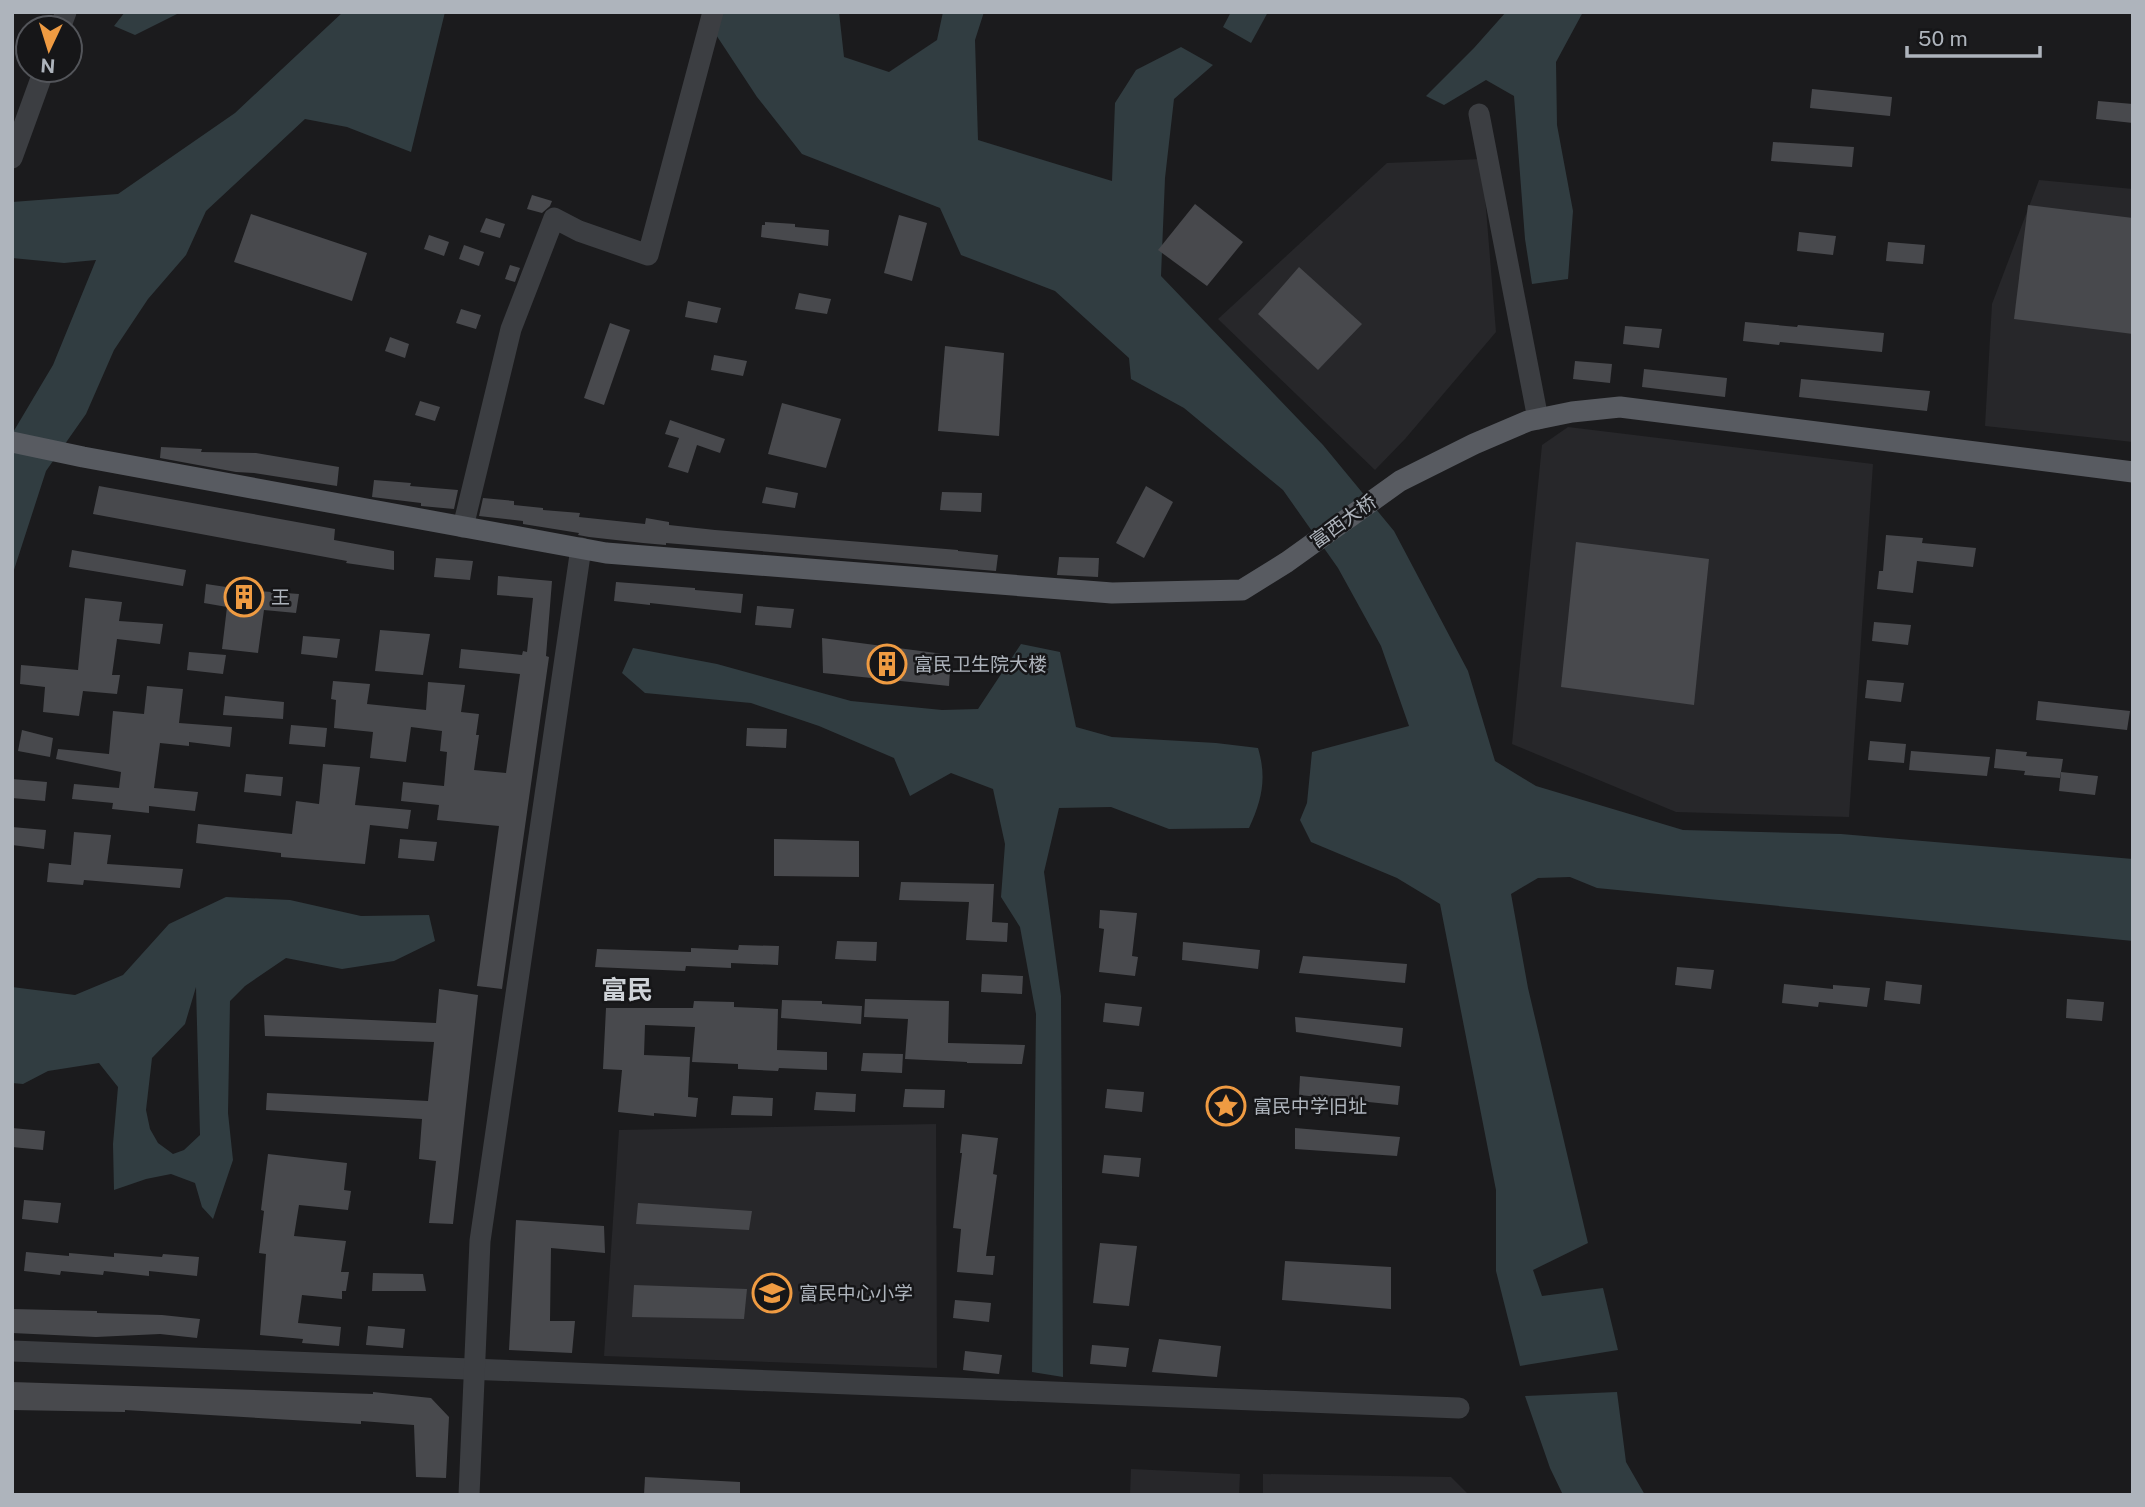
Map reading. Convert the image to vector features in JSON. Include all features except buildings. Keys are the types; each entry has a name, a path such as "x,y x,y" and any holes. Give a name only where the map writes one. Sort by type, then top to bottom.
{"main road":[{"name":"富西大桥","path":"12,442 606,553 1112,593 1242,590 1287,562 1400,481 1474,444 1538,419 1572,412 1620,407 2133,472"}],"street":[{"path":"463,527 511,329 554,218 579,231 648,255 713,12"},
{"path":"12,158 39,84"},
{"path":"1479,114 1538,419"},
{"path":"470,1495 480,1241 581,548"},
{"path":"12,1351 1459,1408"}],"shaded area":[{"path":"125,12 181,12 135,35 114,26"},
{"path":"343,12 445,12 411,152 347,127 305,119 206,211 186,255 148,299 114,350 86,414 46,471 12,576 12,434 53,365 96,260 64,263 12,258 12,202 118,194 235,113"},
{"path":"701,12 839,12 844,57 889,72 937,40 943,12 984,12 975,40 978,140 1112,181 1115,103 1136,70 1181,47 1213,65 1174,99 1165,178 1161,276 1323,445 1394,531 1468,671 1495,761 1536,786 1683,830 1841,834 2133,859 2133,941 1597,888 1570,877 1538,878 1511,894 1528,988 1588,1243 1533,1270 1542,1296 1603,1288 1618,1350 1520,1366 1496,1271 1496,1190 1440,904 1397,878 1311,842 1300,820 1307,803 1312,752 1409,726 1381,646 1338,568 1283,490 1184,408 1131,379 1129,358 1055,291 961,255 940,208 802,154 757,97"},
{"path":"1231,12 1268,12 1251,43 1223,27"},
{"path":"1506,12 1583,12 1556,62 1557,125 1573,211 1568,279 1532,284 1525,239 1514,96 1486,80 1444,105 1426,96"},
{"path":"1482,159 1496,332 1405,439 1375,470 1218,319 1387,163"},
{"path":"2039,180 2133,189 2133,442 1985,426 1992,304"},
{"path":"1568,427 1873,464 1849,817 1676,812 1512,744 1542,445"},
{"path":"1021,644 1060,652 1076,727 1112,737 1258,748 1263,779 1260,798 1249,828 1169,829 1111,807 1059,808 1044,872 1061,996 1063,1377 1032,1372 1036,1014 1020,927 1001,897 1005,844 993,789 951,773 910,796 894,758 819,726 751,703 645,693 622,673 633,648 717,664 851,701 942,710 978,709"},
{"path":"226,897 290,900 361,916 429,915 435,941 394,961 342,969 286,958 245,986 230,1001 228,1113 233,1160 213,1219 202,1207 195,1183 171,1174 114,1190 113,1144 118,1087 99,1063 48,1071 23,1084 12,1083 12,987 75,995 123,975 169,924","holes":["196,987 200,1135 184,1150 173,1154 158,1143 150,1129 146,1110 152,1058 185,1024"]},
{"name":"富民中心小学","path":"936,1124 937,1368 604,1356 619,1130"},
{"path":"1617,1392 1626,1462 1645,1495 1563,1495 1550,1468 1525,1396"},
{"path":"1131,1469 1240,1474 1239,1495 1130,1495"},
{"path":"1263,1474 1451,1477 1469,1495 1263,1495"}],"place":[{"name":"王","path":"244,597"},
{"name":"富民卫生院大楼","path":"887,664"},
{"name":"富民中学旧址","path":"1226,1106"},
{"name":"富民中心小学","path":"772,1293"}],"district":[{"name":"富民","path":"627,990"}]}
